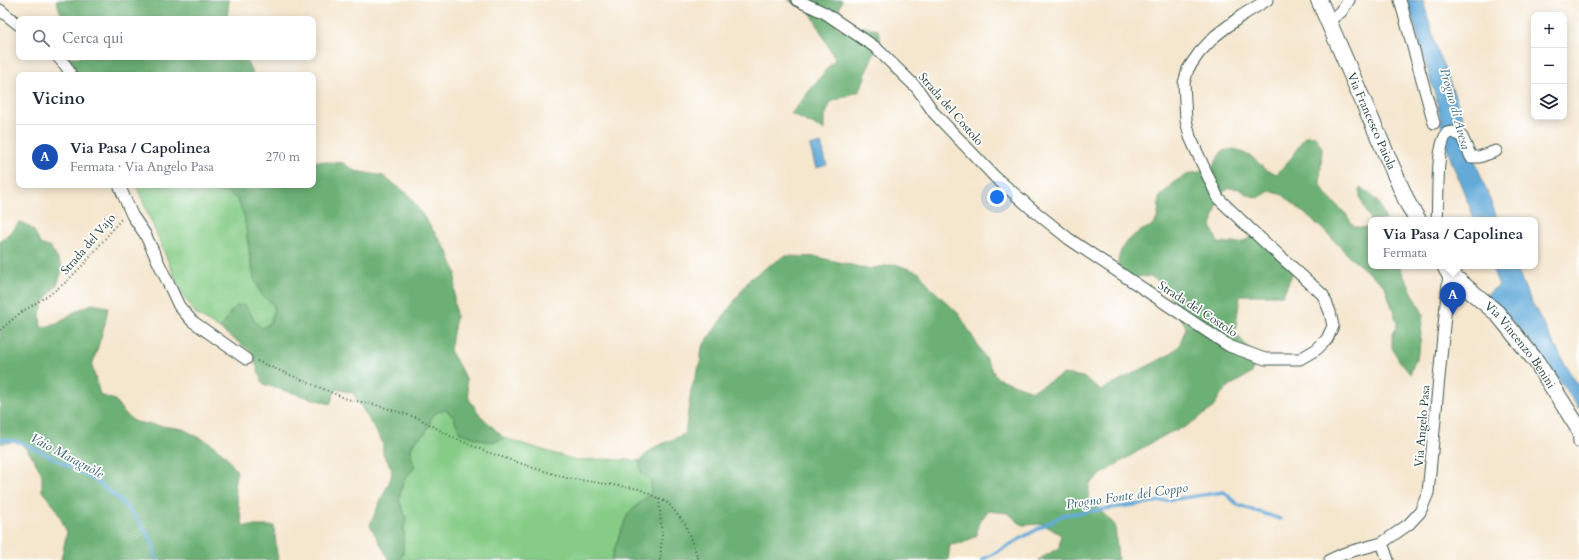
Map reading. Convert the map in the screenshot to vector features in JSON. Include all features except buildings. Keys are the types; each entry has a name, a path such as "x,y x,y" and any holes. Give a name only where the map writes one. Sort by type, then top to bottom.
{"street":[{"name":"Strada del Costolo","path":"797,0 824,14 874,47 917,88 934,113 995,177 1069,239 1229,346 1265,359 1300,359 1317,349 1327,339 1333,326 1330,312 1323,295 1218,198 1190,137 1184,104 1184,83 1188,69 1199,53 1215,36 1241,16 1266,0"},
{"name":"Via Francesco Paiola","path":"1319,0 1408,204 1416,217"},
{"path":"1328,22 1341,12 1349,0"},
{"path":"1400,0 1434,123"},
{"path":"0,10 16,23"},
{"path":"61,60 69,72"},
{"path":"1437,217 1438,180 1443,138 1447,134 1454,132 1462,137 1471,157 1479,158 1496,151"},
{"path":"120,188 132,215 145,234 179,306 192,321 246,359"},
{"name":"Via Vincenzo Benini","path":"1447,270 1497,313 1536,361 1579,433"},
{"name":"Via Angelo Pasa","path":"1382,543 1413,520 1420,512 1428,493 1447,270"},
{"path":"1330,560 1345,553 1382,543 1388,560"}],"path":[{"name":"Strada del Vajo","path":"0,330 20,312 49,295 66,282 85,263 130,209"},
{"path":"246,359 262,362 347,399 376,405 418,418 452,437 487,452 534,468 568,478 638,488 668,503 685,524 699,560"},
{"path":"659,499 662,536 660,560"}],"green space":[{"path":"56,0 229,0 227,16 62,16"},
{"path":"788,0 842,0 835,25 841,30 866,27 878,30 881,44 872,57 860,91 831,102 824,118 824,130 791,114 835,59 810,11"},
{"path":"68,60 246,60 252,72 74,72"},
{"path":"1305,136 1315,136 1322,148 1320,183 1327,196 1346,214 1354,227 1368,228 1368,269 1400,269 1423,314 1419,351 1410,374 1392,348 1392,338 1397,323 1385,286 1351,258 1326,232 1283,195 1270,191 1258,198 1239,189 1230,188 1223,192 1217,205 1211,226 1218,243 1240,243 1253,236 1272,241 1281,250 1294,270 1283,295 1240,295 1235,333 1256,356 1252,373 1231,385 1221,394 1212,409 1185,427 1169,433 1151,443 1106,471 1089,484 1089,499 1115,525 1118,560 1038,560 1059,548 1061,535 1043,524 1022,525 1008,513 988,511 978,524 977,535 963,543 950,545 948,560 611,560 628,514 651,493 651,482 641,472 639,461 655,447 685,434 691,390 700,364 702,347 750,279 785,256 817,257 868,269 895,264 920,273 930,287 959,314 997,378 1032,391 1064,374 1083,377 1101,390 1169,355 1179,346 1186,328 1173,302 1161,283 1150,277 1127,279 1117,268 1122,249 1125,244 1136,234 1155,223 1159,198 1171,185 1181,178 1193,173 1211,170 1222,151 1235,149 1252,157 1266,170 1277,174 1292,157"},
{"path":"316,161 343,163 355,171 383,176 408,194 448,252 456,273 454,298 456,317 450,350 466,379 469,399 480,415 504,438 492,442 460,433 453,416 446,410 436,413 431,418 425,433 415,441 411,447 412,460 415,467 403,481 399,500 406,517 404,527 403,555 398,560 389,560 370,525 391,478 392,469 383,454 383,443 353,393 336,389 330,404 263,384 251,351 220,329 236,306 245,305 255,321 262,328 270,323 274,305 262,295 254,279 244,215 237,199 229,193 199,188 316,188"},
{"path":"137,188 199,188 229,193 237,199 244,215 251,266 262,295 274,305 273,315 270,323 262,328 255,322 245,305 230,312 227,321 220,329 196,314 181,292"},
{"path":"1360,188 1374,198 1384,217 1369,217 1360,198"},
{"path":"20,222 33,230 40,244 51,248 63,268 57,285 45,300 40,313 41,328 57,324 74,312 92,304 108,307 105,324 92,366 100,395 115,400 124,413 135,422 183,429 210,443 224,454 237,471 234,485 243,526 274,526 277,555 279,560 61,560 67,532 55,507 42,491 42,474 32,456 20,442 0,443 0,242"},
{"path":"446,410 453,416 460,433 482,440 492,442 504,438 575,460 606,459 639,461 641,472 651,482 651,493 636,506 619,536 611,560 398,560 403,555 404,527 406,517 399,500 403,481 415,467 411,457 411,450 413,444 425,433 431,418 436,413"}],"water":[{"name":"Progno di Avesa","path":"1407,0 1423,0 1435,43 1460,110 1475,161 1497,217 1474,217 1451,160 1442,129 1438,105"},
{"path":"821,143 827,165 816,168 810,146"},
{"path":"1492,269 1517,269 1527,293 1547,331 1579,386 1579,409 1547,363 1525,335 1485,296 1499,285"}],"waterway":[{"name":"Vaio Maragnòle","path":"0,439 20,442 96,481 119,499 136,518 151,539 157,560"},
{"name":"Progno Fonte del Coppo","path":"982,560 1063,515 1224,492 1238,505 1280,519"}],"place":[{"name":"Via Pasa / Capolinea","path":"1453,315"}]}
